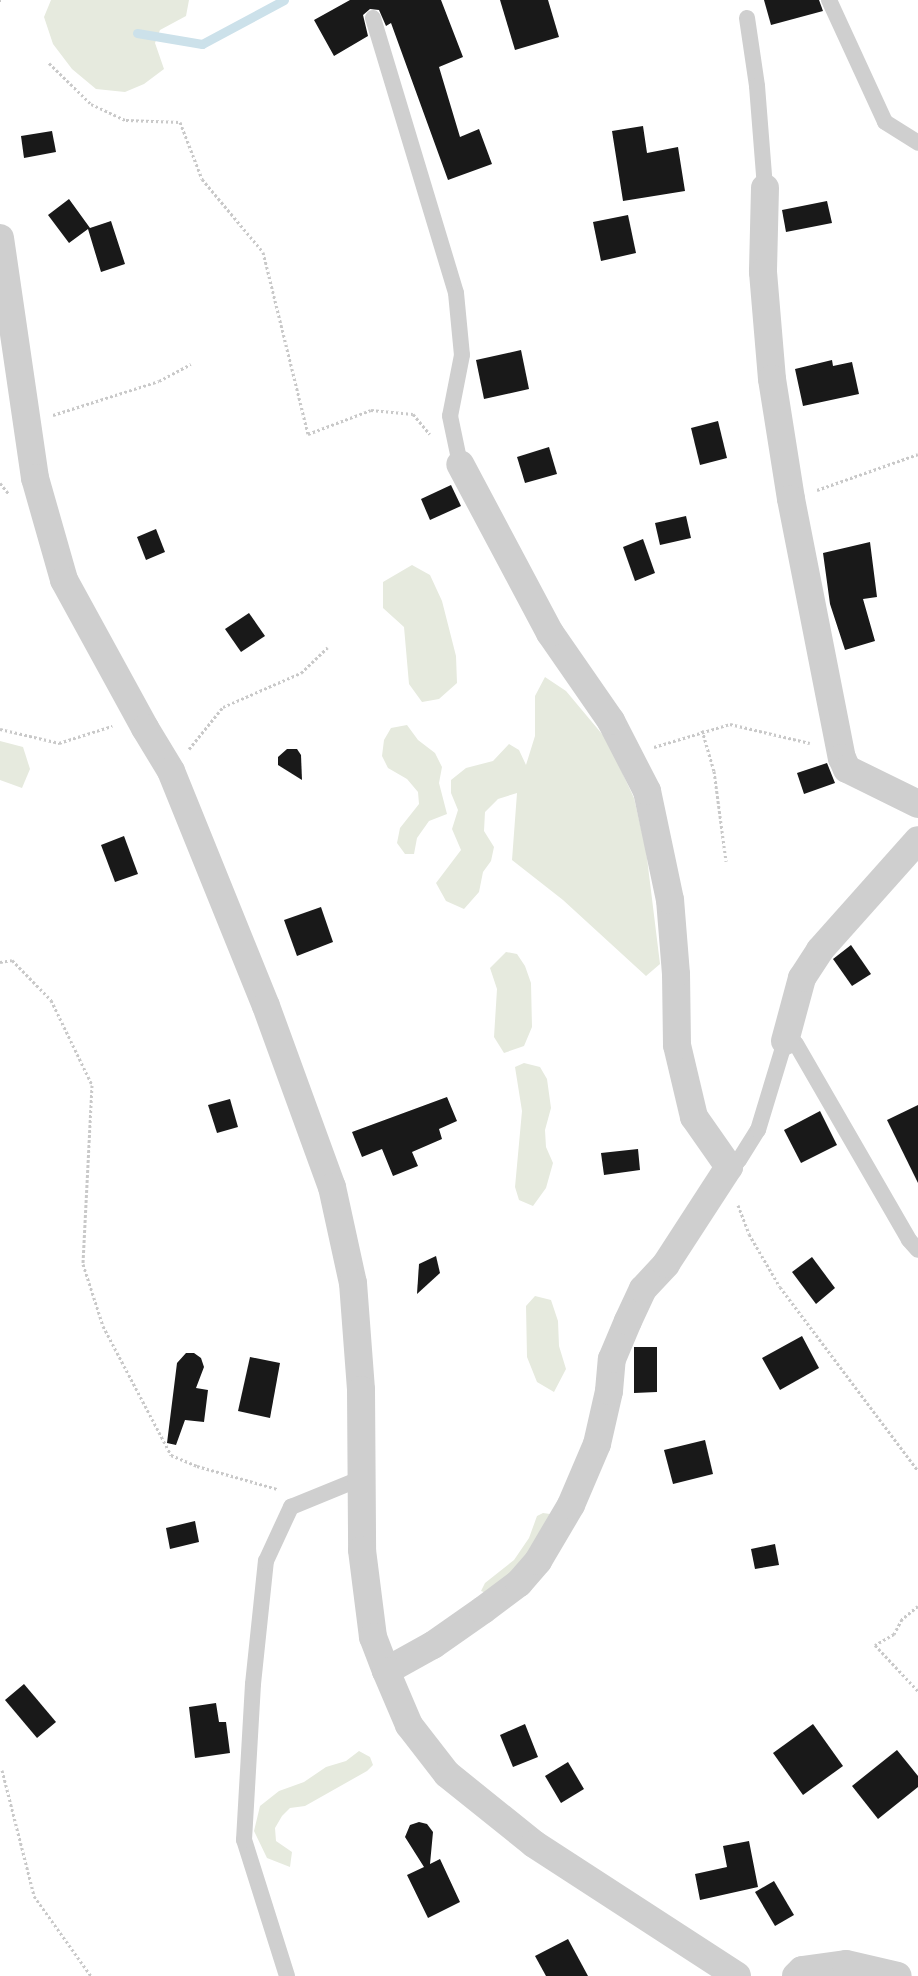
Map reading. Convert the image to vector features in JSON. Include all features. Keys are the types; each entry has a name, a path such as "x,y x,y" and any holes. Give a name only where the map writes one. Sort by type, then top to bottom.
{"street":[{"path":"764,188 763,272 772,379 790,499 842,758 848,769 918,804"},
{"path":"0,238 35,478 64,580 138,717 171,770 273,1024 332,1187 353,1283 361,1390 362,1550 373,1638 386,1671 409,1725 447,1774 534,1844 728,1974"},
{"path":"386,1671 433,1646 519,1583 538,1562 571,1505 597,1444 609,1391 612,1359 643,1289 666,1264 729,1167 694,1116 677,1045 676,974 670,900 647,791 630,756 546,625 460,464"},
{"path":"785,1041 802,978 820,950 918,840"},
{"path":"796,1976 802,1970 846,1964 898,1976"}],"lane":[{"path":"829,0 885,122 918,143"},
{"path":"373,18 456,293 462,355 450,416 460,464"},
{"path":"747,18 757,86 764,188"},
{"path":"729,1167 739,1160 758,1130 785,1041 796,1044 909,1240 918,1250"},
{"path":"287,1976 244,1840 253,1684 266,1561 291,1507 362,1478"}],"path":[{"path":"49,63 91,104 126,120 180,122 202,179 263,252 308,434 371,410 413,414 460,464"},
{"path":"26,423 159,380 191,364"},
{"path":"790,499 918,454"},
{"path":"0,483 12,498"},
{"path":"171,770 223,707 301,673 328,647"},
{"path":"0,729 59,743 138,717"},
{"path":"630,756 702,730 730,724 821,746 842,758"},
{"path":"702,730 714,771 726,861"},
{"path":"0,962 12,960 52,1000 92,1085 83,1264 103,1326 171,1454 197,1466 280,1490 291,1507"},
{"path":"729,1167 735,1197 749,1234 780,1287 918,1470"},
{"path":"918,1606 902,1619 894,1634 875,1645 918,1691"},
{"path":"2,1770 34,1896 91,1976"}],"shaded area":[{"path":"51,0 189,0 186,16 160,30 155,43 164,69 144,84 125,92 96,89 72,69 53,44 44,17"},
{"path":"412,565 430,575 442,601 456,656 457,683 439,699 422,702 409,684 404,627 383,608 383,582"},
{"path":"545,677 566,691 607,740 634,798 646,850 660,964 646,976 563,900 512,860 517,793 498,799 485,812 484,831 494,847 491,861 483,872 479,892 464,909 446,901 436,883 461,850 452,829 458,810 451,793 451,780 466,768 493,761 509,744 519,750 526,765 535,736 535,696"},
{"path":"407,725 418,740 435,753 442,767 439,783 447,814 429,821 417,838 414,854 405,854 397,843 400,828 419,804 418,792 407,779 388,768 382,756 384,740 391,728"},
{"path":"0,741 23,747 30,769 22,788 0,780"},
{"path":"506,952 517,954 525,966 531,983 532,1027 524,1046 504,1053 494,1037 497,989 490,968"},
{"path":"524,1063 540,1067 547,1079 551,1108 545,1130 546,1147 553,1163 546,1188 533,1206 519,1200 515,1187 522,1111 515,1067"},
{"path":"535,1296 551,1300 558,1321 559,1346 566,1369 554,1392 537,1382 527,1357 526,1306"},
{"path":"543,1513 550,1514 539,1544 491,1595 481,1591 485,1583 514,1560 529,1538 537,1516"},
{"path":"359,1751 370,1757 373,1765 367,1771 305,1806 290,1808 282,1816 275,1828 276,1841 292,1852 290,1867 267,1858 254,1831 260,1806 279,1791 304,1782 326,1767 346,1761"}],"building":[{"path":"350,0 441,0 463,57 439,67 460,137 479,129 492,164 448,180 391,23 386,26 379,10 370,9 363,15 368,36 334,56 314,20"},
{"path":"500,0 548,0 559,37 515,50"},
{"path":"764,0 819,0 823,11 771,25"},
{"path":"643,126 647,153 678,147 685,191 623,201 612,131"},
{"path":"52,131 56,152 24,158 21,136"},
{"path":"69,199 90,228 111,221 125,264 101,272 88,229 69,243 48,215"},
{"path":"827,201 832,223 786,232 782,210"},
{"path":"628,215 636,253 601,261 593,222"},
{"path":"521,350 529,389 484,399 476,360"},
{"path":"832,360 833,366 852,362 859,394 803,406 795,369"},
{"path":"718,421 727,458 700,465 691,428"},
{"path":"549,447 557,474 525,483 517,457"},
{"path":"451,485 461,506 430,520 421,499"},
{"path":"686,516 691,538 660,545 655,523"},
{"path":"156,529 165,552 146,560 137,537"},
{"path":"643,539 655,573 635,581 623,547"},
{"path":"870,542 877,597 863,599 875,641 845,650 830,604 823,553"},
{"path":"249,613 265,636 241,652 225,629"},
{"path":"287,749 297,749 301,755 302,780 278,765 278,757"},
{"path":"827,763 835,783 804,794 797,773"},
{"path":"124,836 138,874 115,882 101,845"},
{"path":"321,907 333,942 297,956 284,920"},
{"path":"851,945 871,974 852,986 833,959"},
{"path":"447,1097 457,1121 439,1129 442,1139 412,1152 418,1166 393,1176 382,1149 362,1157 352,1132"},
{"path":"230,1099 238,1127 217,1133 208,1105"},
{"path":"918,1105 918,1183 887,1120"},
{"path":"820,1111 837,1145 801,1163 784,1130"},
{"path":"638,1149 640,1170 604,1175 601,1153"},
{"path":"436,1256 440,1273 417,1294 419,1264"},
{"path":"812,1257 835,1288 816,1304 792,1272"},
{"path":"802,1336 819,1368 780,1390 762,1358"},
{"path":"634,1347 657,1347 657,1392 634,1393"},
{"path":"186,1353 194,1353 201,1358 204,1367 196,1388 208,1390 204,1422 185,1420 176,1445 167,1443 177,1363"},
{"path":"250,1357 280,1363 270,1418 238,1411"},
{"path":"705,1440 713,1474 673,1484 664,1450"},
{"path":"195,1521 199,1542 170,1549 166,1528"},
{"path":"775,1544 779,1565 755,1569 751,1549"},
{"path":"24,1684 56,1722 37,1738 5,1700"},
{"path":"216,1703 219,1722 226,1722 230,1753 195,1758 189,1707"},
{"path":"525,1724 538,1757 513,1767 500,1735"},
{"path":"813,1724 843,1766 803,1795 773,1753"},
{"path":"897,1750 918,1776 918,1787 878,1819 852,1786"},
{"path":"568,1762 584,1789 561,1803 545,1776"},
{"path":"419,1822 427,1824 433,1832 430,1864 440,1859 460,1902 428,1918 407,1875 424,1867 405,1837 410,1825"},
{"path":"749,1841 758,1887 700,1900 695,1874 727,1867 723,1846"},
{"path":"774,1881 794,1915 775,1926 755,1892"},
{"path":"568,1939 588,1976 546,1976 535,1956"}],"waterway":[{"path":"137,33 202,44 284,0"}]}
